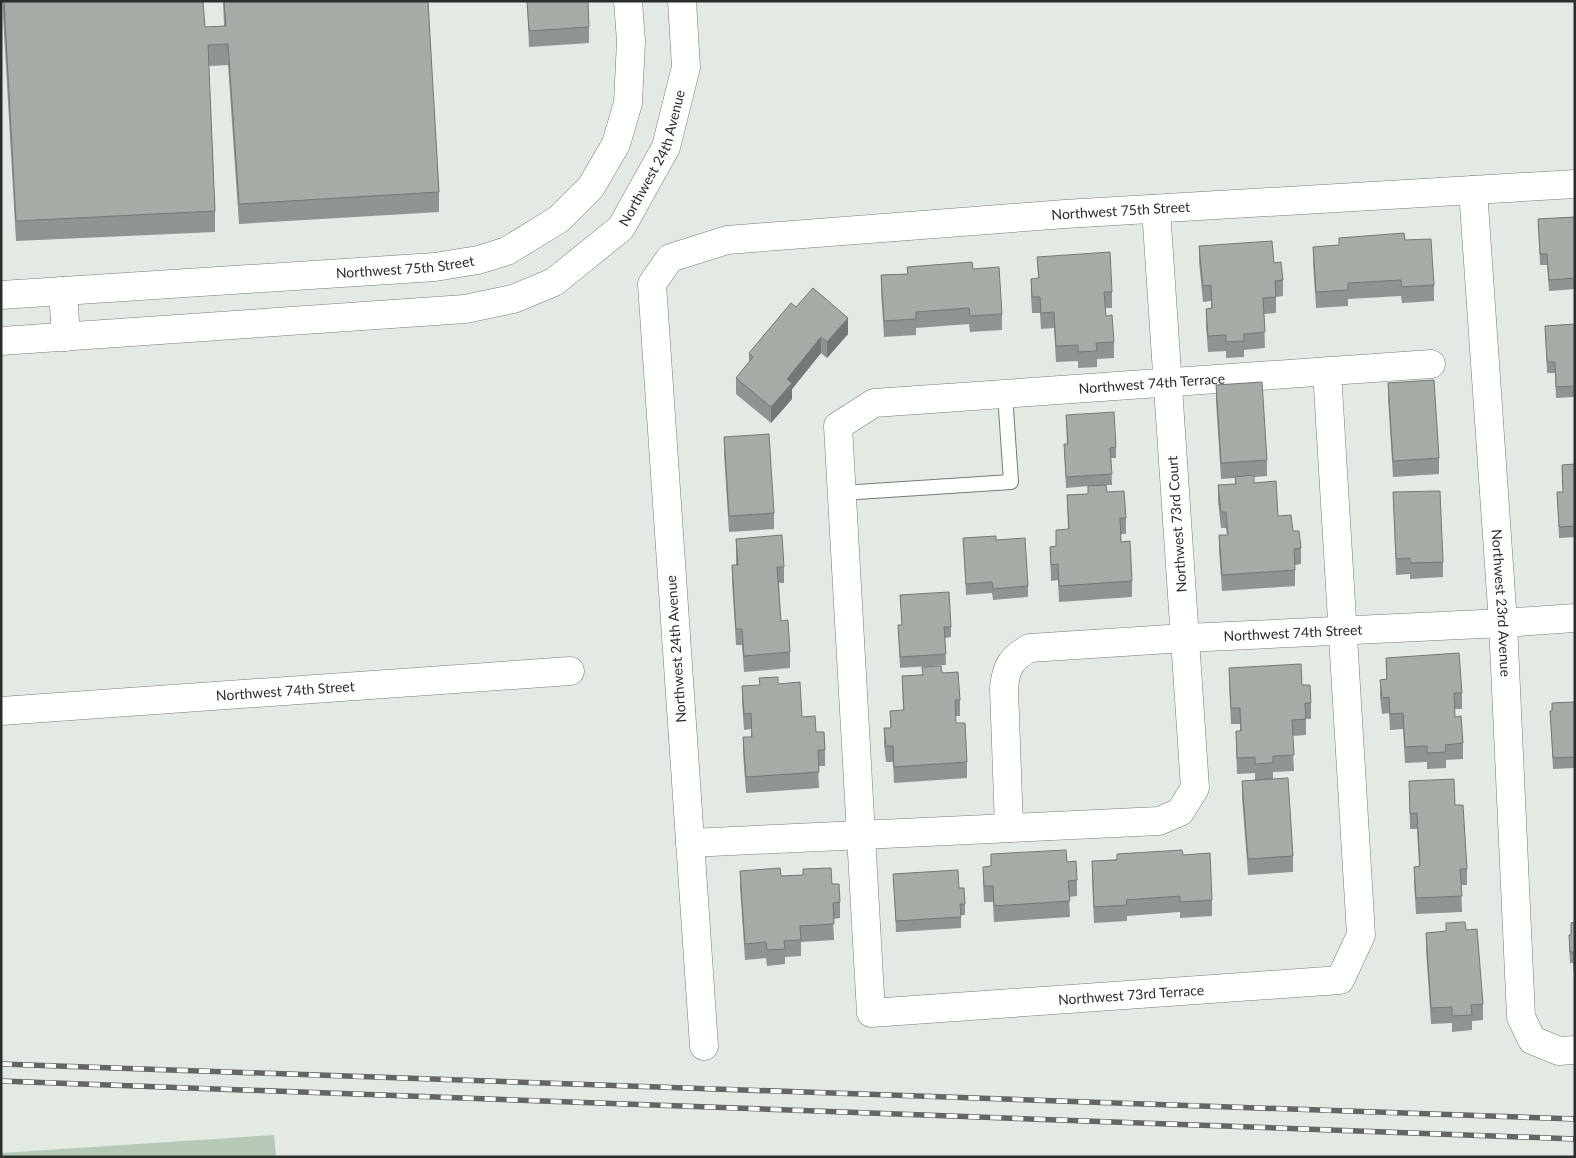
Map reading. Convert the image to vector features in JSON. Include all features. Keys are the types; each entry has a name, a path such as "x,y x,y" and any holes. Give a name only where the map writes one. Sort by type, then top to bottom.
{"street":[{"name":"Northwest 75th Street","path":"1,295 434,267 478,260 507,250 559,219 591,188 616,144 628,103 631,41 628,1"},
{"name":"Northwest 24th Avenue","path":"278,322 465,309 513,299 554,282 621,228 666,147 686,67 682,1"},
{"name":"Northwest 75th Street","path":"670,258 727,240 1065,214 1575,184"},
{"name":"Northwest 23rd Avenue","path":"1473,190 1503,624 1521,1017 1532,1040 1559,1051 1575,1050"},
{"name":"Northwest 73rd Court","path":"1009,828 1159,821 1180,812 1195,788 1156,209"},
{"name":"Northwest 24th Avenue","path":"670,258 652,284 704,1046"},
{"path":"1,341 278,322 276,278"},
{"path":"63,292 66,337"},
{"name":"Northwest 74th Terrace","path":"842,493 838,426 874,403 1431,364"},
{"path":"1327,371 1342,631"},
{"path":"842,493 861,835"},
{"name":"Northwest 74th Street","path":"1009,828 1005,676 1008,666 1014,659 1030,648 1185,638 1503,624 1575,618"},
{"name":"Northwest 73rd Terrace","path":"861,835 871,1013 1340,980 1361,934 1342,631"},
{"name":"Northwest 74th Street","path":"1,711 570,671"},
{"path":"690,844 1009,828"}],"lane":[{"path":"842,493 1010,482 1005,394"}],"green space":[{"path":"274,1135 276,1157 1,1157 1,1153"}],"building":[{"path":"4,1 203,1 205,27 226,26 224,1 428,1 439,192 239,204 228,44 208,45 215,211 16,221"},
{"path":"527,1 588,1 589,27 529,31"},
{"path":"1575,217 1575,278 1549,280 1547,254 1540,254 1538,219"},
{"path":"1404,233 1405,240 1431,239 1434,285 1402,287 1401,280 1348,283 1348,290 1316,292 1313,247 1339,245 1339,238"},
{"path":"1272,241 1274,263 1281,262 1283,280 1275,281 1276,297 1263,298 1265,332 1244,334 1244,341 1226,342 1226,335 1208,336 1206,309 1212,308 1211,285 1203,286 1199,246"},
{"path":"1110,252 1112,292 1104,292 1106,316 1112,315 1114,342 1096,343 1097,351 1078,352 1078,345 1056,346 1054,312 1041,313 1040,297 1032,297 1031,279 1039,278 1037,257"},
{"path":"972,262 973,269 999,267 1002,314 970,316 969,308 916,312 916,319 884,321 881,275 908,274 907,267"},
{"path":"813,288 848,318 827,342 821,337 787,379 792,383 771,407 736,378 753,357 749,353 791,303 796,307"},
{"path":"1575,324 1575,386 1556,387 1555,362 1547,362 1545,326"},
{"path":"1434,380 1439,458 1393,461 1388,383"},
{"path":"1262,382 1267,460 1221,463 1216,385"},
{"path":"1114,412 1116,447 1110,448 1112,474 1066,477 1064,444 1068,444 1066,415"},
{"path":"769,434 774,513 729,516 724,437"},
{"path":"1575,464 1575,526 1559,527 1557,492 1563,492 1562,465"},
{"path":"1254,475 1254,483 1276,481 1278,516 1291,515 1293,531 1299,531 1301,548 1294,549 1295,570 1222,575 1219,535 1228,535 1226,512 1221,512 1218,485 1236,484 1235,477"},
{"path":"1106,485 1107,492 1124,491 1126,518 1120,518 1121,542 1130,541 1132,581 1059,586 1058,564 1051,565 1050,547 1056,546 1056,530 1069,529 1067,495 1088,494 1088,486"},
{"path":"1440,491 1443,562 1410,563 1410,558 1396,559 1393,492"},
{"path":"782,535 784,567 777,567 781,621 788,620 790,652 744,656 742,629 736,629 732,565 738,565 736,539"},
{"path":"996,536 996,540 1025,538 1028,586 993,589 992,582 966,584 963,538"},
{"path":"949,592 951,627 944,627 946,654 900,657 898,625 902,625 900,595"},
{"path":"1459,653 1462,693 1454,693 1455,717 1461,716 1463,743 1445,745 1446,752 1427,753 1427,746 1405,747 1403,713 1390,714 1389,697 1382,698 1380,680 1387,679 1386,658"},
{"path":"1301,664 1302,685 1310,685 1311,703 1305,703 1306,719 1292,720 1294,755 1273,756 1273,763 1255,764 1255,757 1237,758 1236,731 1241,731 1240,708 1231,708 1229,668"},
{"path":"941,666 942,673 958,672 960,700 955,700 956,723 965,723 967,762 894,767 893,746 886,746 884,728 891,728 890,711 904,710 902,676 923,675 922,667"},
{"path":"778,677 778,684 800,682 802,717 815,716 816,732 824,732 825,750 818,750 819,772 746,777 743,737 752,737 751,713 744,714 742,686 760,685 759,678"},
{"path":"1575,702 1575,757 1553,758 1550,711 1552,711 1552,703"},
{"path":"1288,778 1293,856 1248,859 1242,781"},
{"path":"1454,779 1455,805 1463,805 1467,869 1460,869 1462,896 1416,898 1414,867 1420,866 1417,813 1410,814 1409,781"},
{"path":"1066,850 1067,862 1076,861 1077,880 1068,881 1070,901 994,906 993,886 984,886 983,867 991,866 991,854"},
{"path":"1182,850 1183,855 1210,853 1212,900 1180,902 1180,896 1126,900 1127,905 1094,907 1092,861 1117,860 1117,854"},
{"path":"780,868 781,876 803,875 803,869 831,868 832,884 839,884 840,902 833,903 834,924 800,926 801,940 784,941 785,949 767,950 766,942 745,944 740,871"},
{"path":"958,870 959,888 964,888 965,904 960,904 961,917 896,921 893,874"},
{"path":"1465,922 1466,930 1477,929 1483,1004 1471,1005 1472,1015 1452,1016 1452,1007 1431,1008 1426,933 1446,931 1446,923"},
{"path":"1575,922 1575,974 1573,952 1570,952 1569,935 1571,935 1571,923"}],"railway":[{"path":"1,1064 1575,1119"},
{"path":"1,1081 1575,1139"}]}
